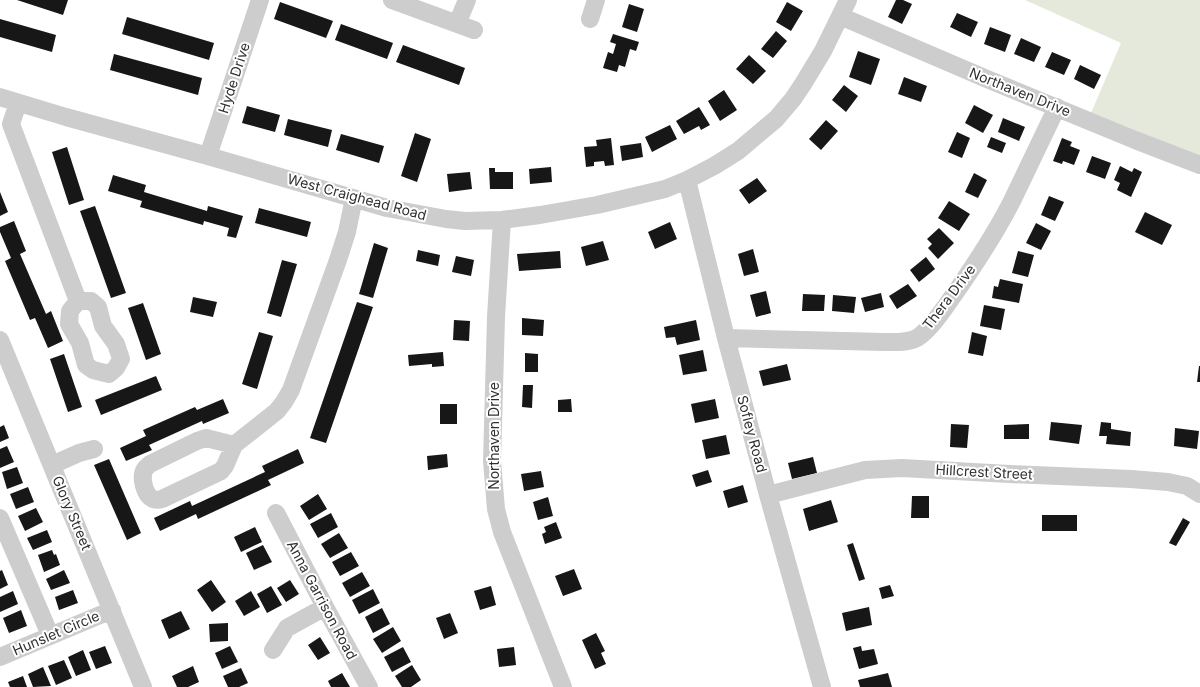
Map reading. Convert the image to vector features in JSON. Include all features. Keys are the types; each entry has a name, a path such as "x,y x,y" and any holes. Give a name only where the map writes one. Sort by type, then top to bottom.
{"street":[{"name":"Hyde Drive","path":"208,156 260,0"},
{"path":"392,0 419,5 466,27 467,0"},
{"path":"590,19 596,0"},
{"name":"West Craighead Road","path":"0,97 387,208 465,221 502,220 597,206 665,189 687,180 714,166 738,151 776,119 793,99 823,51 848,0"},
{"name":"Northaven Drive","path":"840,16 1135,140 1200,165"},
{"path":"18,103 11,124 78,301"},
{"name":"Thera Drive","path":"726,338 884,342 902,342 917,338 926,331 946,307 992,236 1012,201 1057,107"},
{"name":"Sofley Road","path":"687,180 726,338 822,687"},
{"path":"234,445 206,438 196,441 150,464 145,469 143,476 143,482 149,496 153,499 162,499 221,471 225,466 234,445 277,411 284,402 291,390 338,260 347,232 354,198"},
{"name":"Northaven Drive","path":"502,220 492,420 492,461 495,504 502,532 563,687"},
{"name":"Glory Street","path":"0,340 143,687"},
{"path":"52,465 79,453 94,449"},
{"name":"Hillcrest Street","path":"768,495 865,470 902,468 1168,482 1187,486 1200,494"},
{"name":"Anna Garrison Road","path":"276,513 369,687"},
{"path":"0,518 50,635"},
{"path":"273,650 287,628 325,607"},
{"name":"Hunslet Circle","path":"0,657 112,610"}],"shaded area":[{"path":"1025,0 1200,0 1200,157 1091,113 1121,43"}],"building":[{"path":"17,0 68,0 63,15"},
{"path":"896,0 903,0 912,4 902,24 888,17"},
{"path":"280,2 333,21 326,38 274,19"},
{"path":"787,2 803,11 791,31 776,22"},
{"path":"629,4 644,9 637,32 622,27"},
{"path":"957,13 978,22 971,37 950,27"},
{"path":"127,17 214,43 209,60 122,34"},
{"path":"0,19 56,35 52,52 0,37"},
{"path":"341,24 393,43 387,59 335,40"},
{"path":"990,27 1011,35 1005,52 984,44"},
{"path":"776,31 787,41 773,58 761,49"},
{"path":"613,34 639,42 636,51 630,49 625,67 619,65 617,72 603,68 608,52 613,54 616,44 610,42"},
{"path":"1021,38 1041,47 1034,62 1014,54"},
{"path":"403,45 465,68 459,85 396,62"},
{"path":"858,51 880,59 871,85 849,77"},
{"path":"1052,52 1071,60 1064,75 1045,67"},
{"path":"114,54 202,78 198,95 110,70"},
{"path":"749,55 766,71 753,84 736,69"},
{"path":"1080,65 1101,75 1094,89 1074,79"},
{"path":"904,77 927,86 921,102 898,94"},
{"path":"844,85 858,96 846,112 832,100"},
{"path":"724,90 737,110 720,121 708,101"},
{"path":"974,105 993,115 983,133 965,123"},
{"path":"247,106 280,115 275,132 242,123"},
{"path":"699,107 710,125 701,130 699,126 684,134 676,121"},
{"path":"1003,118 1025,127 1019,141 998,132"},
{"path":"288,119 332,130 328,147 284,135"},
{"path":"826,120 838,131 821,150 809,139"},
{"path":"670,125 677,139 652,152 645,137"},
{"path":"957,132 970,138 962,158 948,152"},
{"path":"415,133 431,139 417,182 401,176"},
{"path":"341,134 384,146 379,163 336,150"},
{"path":"991,137 1006,143 1002,153 987,147"},
{"path":"611,138 614,165 605,166 604,161 594,162 594,166 586,167 584,147 597,146 596,140"},
{"path":"1062,138 1072,142 1070,146 1080,150 1074,165 1063,161 1062,164 1053,161"},
{"path":"641,143 643,157 622,161 620,146"},
{"path":"67,147 84,200 69,205 52,152"},
{"path":"1092,156 1111,163 1105,179 1086,172"},
{"path":"1120,166 1132,172 1134,168 1142,172 1131,197 1117,190 1120,183 1114,180"},
{"path":"551,167 552,182 530,184 529,169"},
{"path":"489,168 495,168 495,172 513,172 513,189 490,189"},
{"path":"470,172 472,189 449,192 447,174"},
{"path":"974,173 987,180 978,198 965,192"},
{"path":"113,175 146,185 144,192 207,211 208,206 243,216 236,238 227,236 229,228 204,221 203,225 140,207 142,201 108,191"},
{"path":"757,178 767,191 749,204 739,190"},
{"path":"0,192 8,212 0,216"},
{"path":"1049,196 1064,202 1055,221 1041,215"},
{"path":"949,201 970,214 959,231 938,218"},
{"path":"95,206 126,293 111,298 80,211"},
{"path":"259,208 311,222 307,237 255,223"},
{"path":"1145,212 1172,225 1162,245 1135,232"},
{"path":"14,221 26,251 20,254 46,314 51,311 63,341 48,348 35,318 30,320 5,261 11,258 0,232 0,227"},
{"path":"670,222 677,239 655,249 648,232"},
{"path":"1036,223 1051,231 1041,250 1026,243"},
{"path":"939,228 954,243 938,259 928,248 932,244 927,239"},
{"path":"603,241 609,260 586,266 581,247"},
{"path":"374,243 388,248 373,298 359,294"},
{"path":"753,249 759,272 744,276 738,254"},
{"path":"418,250 440,255 438,266 416,261"},
{"path":"560,251 561,268 519,271 517,254"},
{"path":"1018,251 1034,255 1028,277 1012,273"},
{"path":"456,256 474,260 471,276 452,272"},
{"path":"926,257 935,269 919,282 910,270"},
{"path":"282,260 297,264 281,317 267,313"},
{"path":"1000,279 1023,284 1019,303 992,298 994,286 998,287"},
{"path":"908,284 917,296 897,309 889,296"},
{"path":"766,291 771,313 756,317 750,295"},
{"path":"881,293 884,307 865,312 861,298"},
{"path":"803,294 825,295 824,311 802,311"},
{"path":"833,295 856,297 854,313 832,311"},
{"path":"193,297 217,302 213,317 190,312"},
{"path":"357,302 373,307 326,443 310,438"},
{"path":"143,303 161,354 146,360 128,308"},
{"path":"984,305 1005,309 1001,330 980,326"},
{"path":"522,318 544,320 543,336 522,335"},
{"path":"454,320 470,321 469,341 453,340"},
{"path":"696,320 700,340 677,345 675,337 666,338 664,327"},
{"path":"259,332 273,336 257,389 242,384"},
{"path":"972,332 987,336 983,356 968,353"},
{"path":"703,350 707,371 683,375 679,355"},
{"path":"443,352 444,366 432,367 432,364 409,366 408,355"},
{"path":"525,353 538,354 538,372 525,372"},
{"path":"64,354 82,407 68,412 50,359"},
{"path":"787,364 791,380 763,386 759,371"},
{"path":"1199,366 1200,382 1197,382"},
{"path":"156,376 162,390 101,415 95,400"},
{"path":"523,385 533,385 532,408 522,407"},
{"path":"223,399 229,413 203,424 202,421 149,445 152,450 126,461 120,448 146,436 143,430 195,407 197,410"},
{"path":"571,399 572,412 558,412 558,400"},
{"path":"715,399 719,418 695,423 691,404"},
{"path":"440,404 457,404 457,424 440,424"},
{"path":"1051,422 1082,425 1079,444 1049,440"},
{"path":"1101,422 1111,423 1111,429 1131,432 1130,446 1106,444 1107,436 1099,436"},
{"path":"951,424 969,425 967,448 950,447"},
{"path":"1029,424 1029,439 1004,439 1004,425"},
{"path":"4,425 9,438 0,442 0,427"},
{"path":"1175,428 1199,431 1197,449 1174,446"},
{"path":"726,435 730,454 706,459 702,440"},
{"path":"7,446 14,462 0,468 0,449"},
{"path":"298,449 304,463 268,480 271,485 198,519 196,514 160,531 154,518 190,501 192,506 265,472 262,466"},
{"path":"447,454 448,467 428,470 427,456"},
{"path":"813,457 817,473 792,479 788,463"},
{"path":"109,459 141,533 127,540 94,465"},
{"path":"17,467 23,483 7,489 2,472"},
{"path":"708,470 712,482 696,487 692,475"},
{"path":"541,471 544,487 524,491 521,474"},
{"path":"743,485 748,502 728,508 723,491"},
{"path":"28,487 34,502 16,509 10,494"},
{"path":"318,494 327,509 309,520 300,506"},
{"path":"912,496 929,496 929,518 911,518"},
{"path":"548,497 553,516 538,520 533,502"},
{"path":"831,500 838,522 809,531 803,509"},
{"path":"36,508 43,522 25,531 18,516"},
{"path":"331,513 338,527 318,538 310,524"},
{"path":"1042,515 1077,515 1077,531 1042,531"},
{"path":"1183,518 1190,522 1176,546 1169,543"},
{"path":"556,522 562,538 545,544 542,534 546,532 544,527"},
{"path":"255,527 262,542 241,552 234,537"},
{"path":"47,530 52,542 33,550 27,538"},
{"path":"339,533 348,548 330,558 321,544"},
{"path":"853,543 865,579 859,581 847,545"},
{"path":"263,545 272,562 254,570 246,553"},
{"path":"52,550 54,555 56,554 60,565 44,572 38,555"},
{"path":"351,552 359,566 340,576 332,562"},
{"path":"574,569 582,589 563,596 555,576"},
{"path":"2,570 8,585 0,589 0,571"},
{"path":"64,570 70,583 51,590 46,579"},
{"path":"362,572 370,586 350,597 342,583"},
{"path":"211,580 226,602 212,612 197,590"},
{"path":"290,580 299,594 286,602 277,588"},
{"path":"890,585 894,596 882,599 879,588"},
{"path":"271,586 282,605 267,613 257,594"},
{"path":"491,586 496,605 480,610 474,591"},
{"path":"373,589 380,603 359,614 352,600"},
{"path":"73,590 78,603 59,610 55,597"},
{"path":"13,591 18,604 0,612 0,597"},
{"path":"251,591 260,607 244,616 235,601"},
{"path":"869,607 872,625 846,631 842,613"},
{"path":"382,608 390,624 373,633 365,617"},
{"path":"21,610 27,626 9,633 3,618"},
{"path":"181,611 190,629 169,639 161,620"},
{"path":"450,613 458,633 444,639 436,618"},
{"path":"228,623 228,641 210,642 209,624"},
{"path":"393,627 401,641 382,653 373,639"},
{"path":"596,633 605,651 601,653 606,664 595,669 582,640"},
{"path":"320,637 330,653 318,660 308,645"},
{"path":"105,646 112,663 96,669 89,652"},
{"path":"230,646 238,662 222,669 215,653"},
{"path":"861,646 862,651 874,649 878,664 859,669 853,648"},
{"path":"403,647 411,662 392,672 384,657"},
{"path":"514,647 516,665 499,667 497,649"},
{"path":"83,650 91,670 76,676 68,657"},
{"path":"64,660 72,678 56,685 48,666"},
{"path":"412,665 421,680 411,687 402,687 395,676"},
{"path":"193,666 199,682 188,687 177,687 172,676"},
{"path":"43,667 51,686 33,687 28,674"},
{"path":"241,668 248,683 239,687 228,687 223,676"},
{"path":"342,673 350,687 331,687 328,681"},
{"path":"888,673 892,687 860,687 858,680"},
{"path":"23,676 27,687 10,687 8,682"}]}
